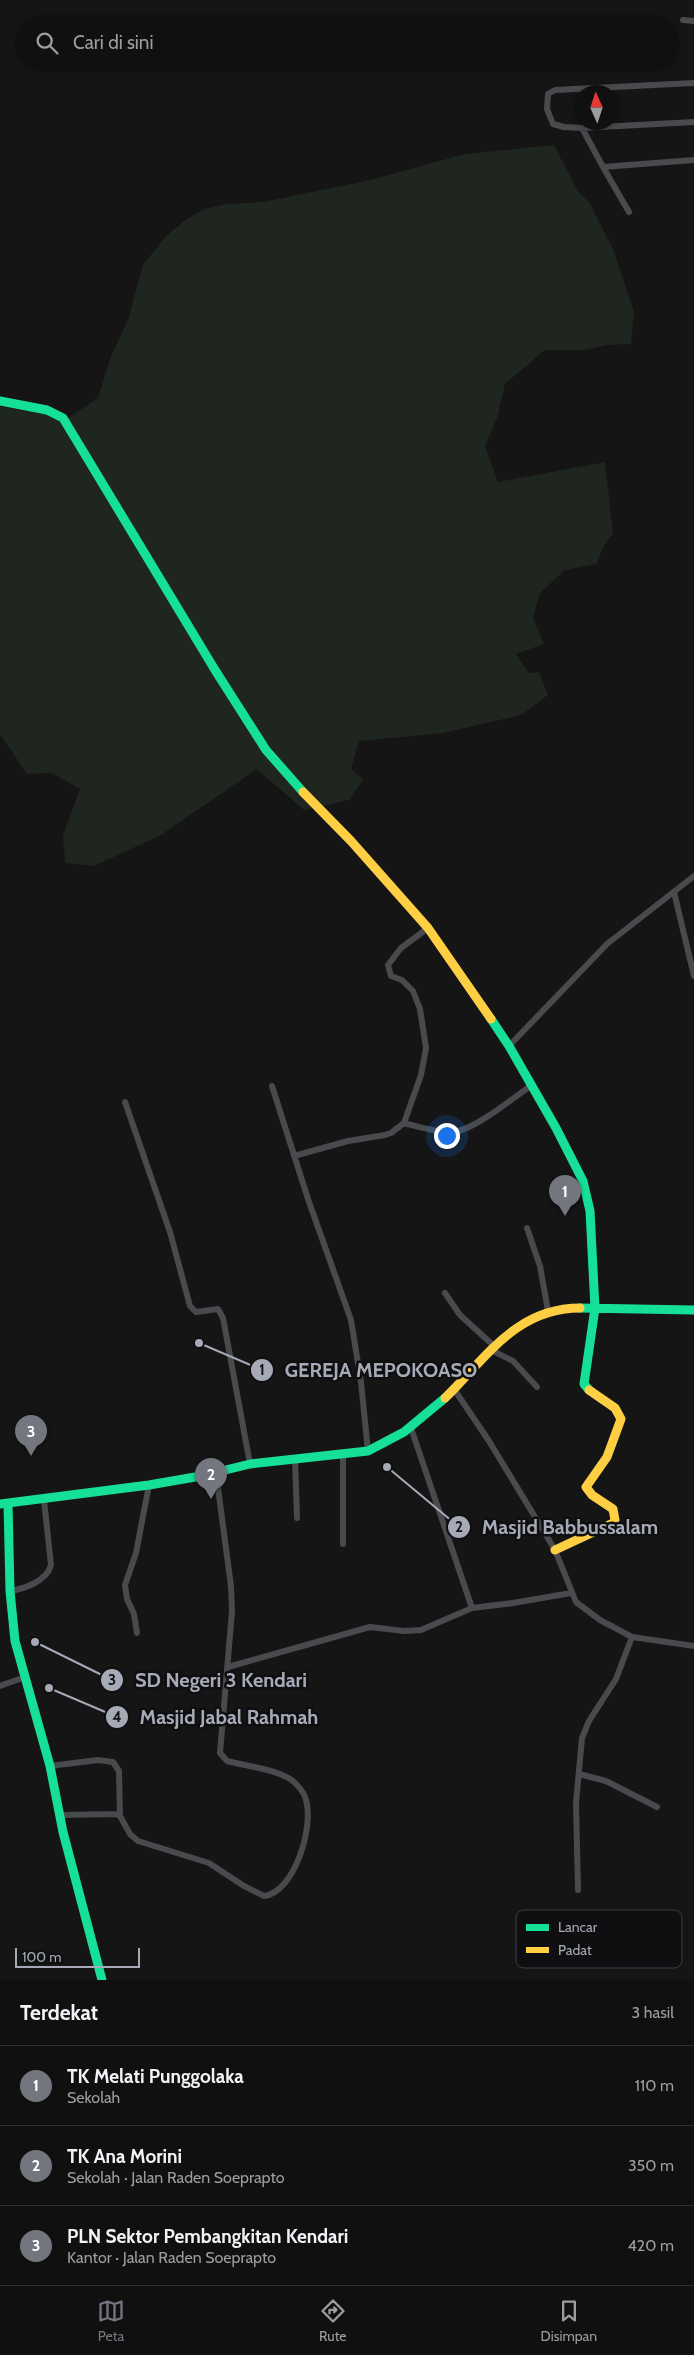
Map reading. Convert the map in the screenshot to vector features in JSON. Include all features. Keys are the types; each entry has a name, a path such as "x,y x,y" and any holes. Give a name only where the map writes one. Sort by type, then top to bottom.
{"main road":[{"path":"0,401 47,410 63,418 215,670 266,750 285,774 352,841 428,928 509,1046 579,1171 587,1195 592,1238 595,1308 584,1384 588,1390 614,1406 621,1419 607,1457 586,1487 592,1495 612,1509 615,1520 613,1523 555,1550"},
{"path":"102,1980 60,1815 50,1766 15,1641 4,1504 149,1485 250,1464 368,1451 386,1444 411,1428 454,1389 517,1326 548,1311 595,1308 694,1310"}],"street":[{"path":"683,20 694,20"},
{"path":"619,87 694,83"},
{"path":"574,89 555,90 548,94 547,109 553,124 574,128"},
{"path":"619,126 694,122"},
{"path":"583,130 629,212"},
{"path":"603,167 694,160"},
{"path":"509,1046 607,944 694,876"},
{"path":"674,892 694,976"},
{"path":"294,1156 348,1141 385,1135 404,1123 421,1075 426,1048 416,998 408,985 391,976 388,965 401,948 428,928"},
{"path":"404,1123 449,1132 465,1129 532,1085"},
{"path":"272,1086 308,1199 351,1320 361,1382 368,1451"},
{"path":"125,1102 170,1232 190,1306 196,1312 218,1309 224,1318 250,1464"},
{"path":"527,1228 540,1266 548,1311"},
{"path":"445,1293 460,1315 493,1348 513,1361 536,1387"},
{"path":"454,1389 489,1441 555,1550 576,1602 596,1617 632,1637 694,1646"},
{"path":"411,1428 472,1608"},
{"path":"342,1454 343,1544"},
{"path":"295,1458 297,1518"},
{"path":"50,1766 98,1760 113,1762 119,1771 120,1816 130,1834 138,1841 209,1863 257,1894 264,1896 272,1894 286,1881 302,1848 307,1822 307,1801 297,1784 291,1779 223,1758 220,1748 232,1611 231,1586 216,1472"},
{"path":"137,1633 134,1614 127,1599 125,1585 136,1553 149,1485"},
{"path":"10,1592 26,1588 49,1571 51,1565 44,1500"},
{"path":"228,1667 370,1627 404,1631 421,1630 472,1608 513,1604 571,1592"},
{"path":"578,1890 576,1835 581,1745 585,1730 616,1679 632,1637"},
{"path":"0,1686 26,1677"},
{"path":"579,1774 606,1781 657,1807"},
{"path":"60,1815 120,1816"}],"shaded area":[{"path":"554,145 578,192 589,202 613,249 634,312 631,344 607,345 584,350 545,350 505,384 497,418 485,446 498,482 605,462 613,533 605,544 596,564 565,570 540,593 533,618 544,644 516,654 529,673 539,672 548,695 521,715 443,733 359,741 351,769 363,780 349,800 304,810 257,769 161,835 94,866 65,863 63,835 80,789 52,773 27,774 0,734 0,406 45,414 62,422 98,398 111,356 128,320 143,265 166,236 188,218 205,209 227,204 263,202 366,181 465,154"}],"traffic: fast":[{"path":"0,401 47,410 63,418 215,670 266,750 303,792"},
{"path":"491,1019 509,1046 556,1128 583,1181 590,1211 595,1308 584,1384 589,1390"},
{"path":"580,1308 694,1310"},
{"path":"0,1504 149,1485 201,1476 250,1464 368,1451 404,1432 445,1398"},
{"path":"8,1503 10,1591 15,1641 50,1766 63,1832 102,1980"}],"traffic: slow":[{"path":"303,792 351,841 428,928 491,1019"},
{"path":"445,1398 489,1352 520,1326 538,1316 558,1310 580,1308"},
{"path":"555,1550 613,1523 615,1520 613,1509 592,1495 586,1487 607,1457 621,1419 615,1408 589,1390"}],"place":[{"name":"TK Melati Punggolaka","path":"565,1216"},
{"name":"GEREJA MEPOKOASO","path":"199,1343"},
{"name":"PLN Sektor Pembangkitan Kendari","path":"31,1456"},
{"name":"Masjid Babbussalam","path":"387,1467"},
{"name":"TK Ana Morini","path":"211,1499"},
{"name":"SD Negeri 3 Kendari","path":"35,1642"},
{"name":"Masjid Jabal Rahmah","path":"49,1688"}]}
